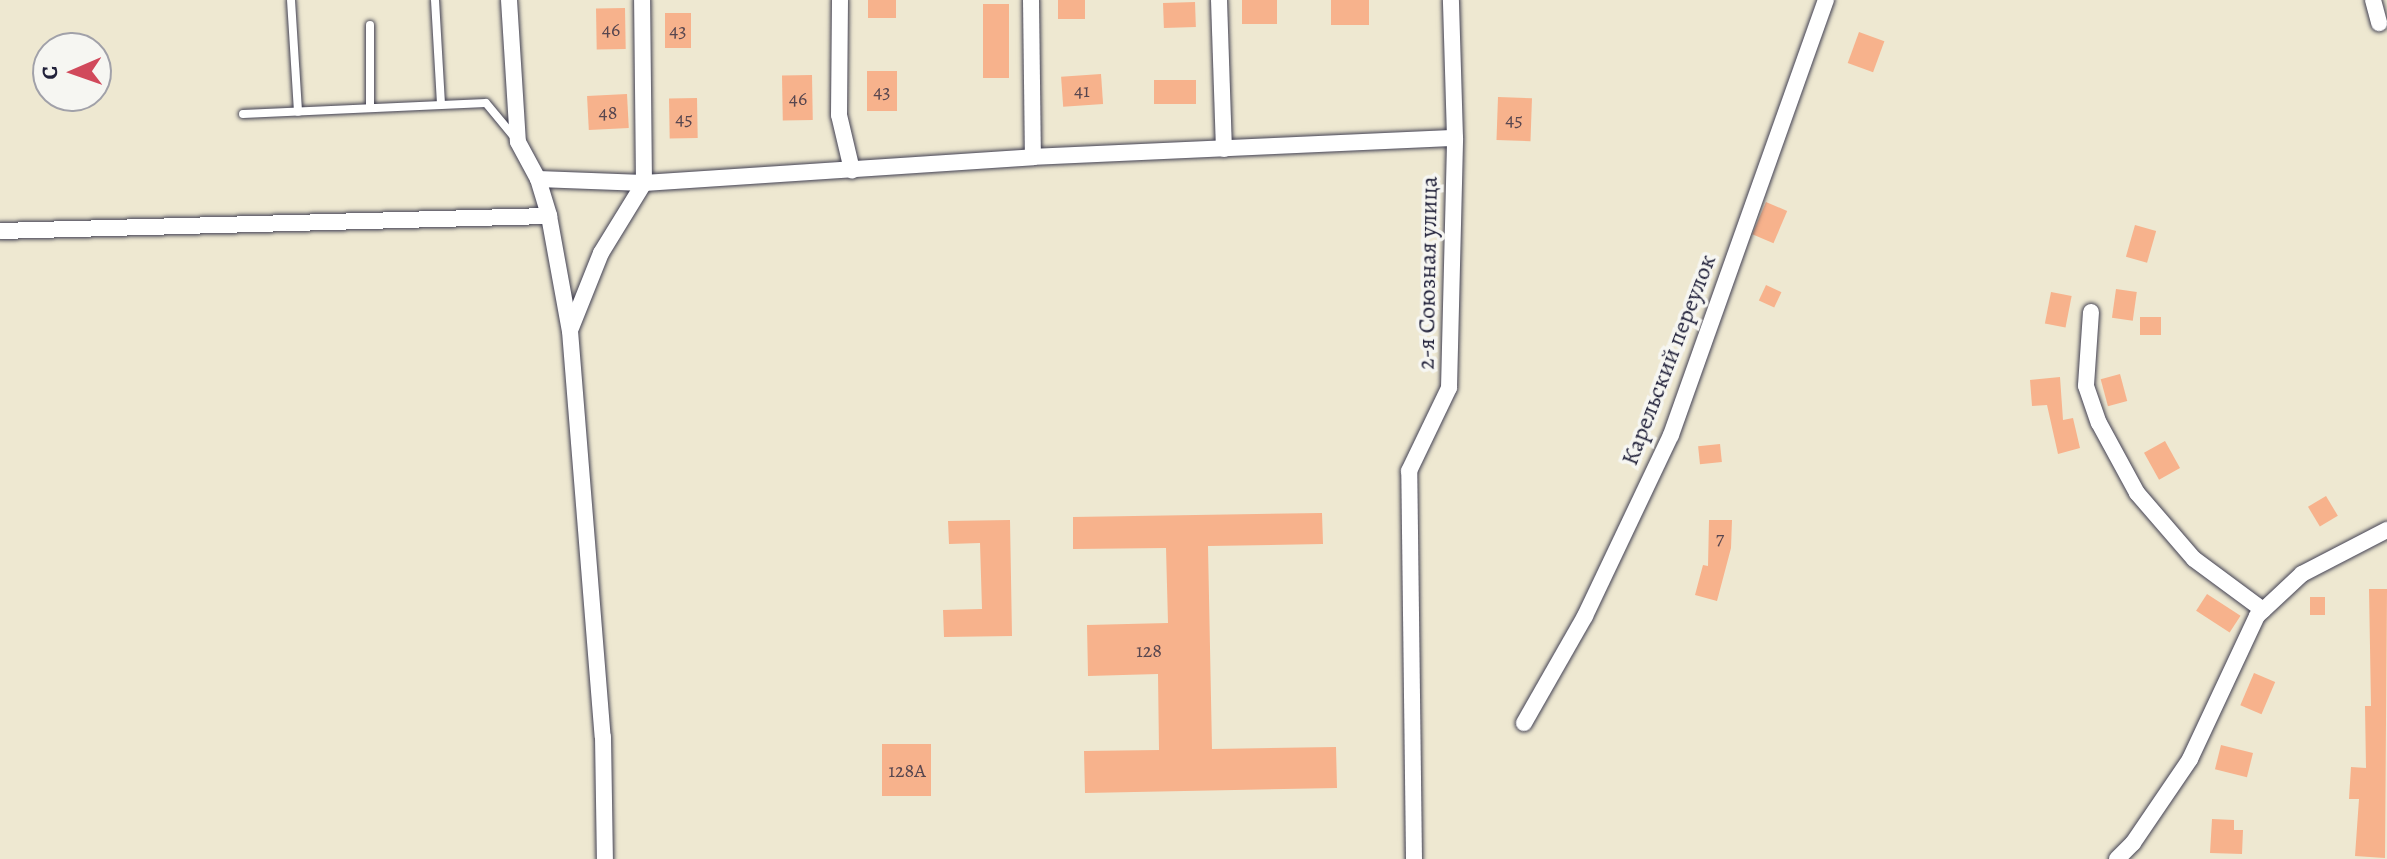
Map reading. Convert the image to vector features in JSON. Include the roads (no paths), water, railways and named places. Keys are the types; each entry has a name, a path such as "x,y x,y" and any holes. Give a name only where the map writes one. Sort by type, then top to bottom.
{"street":[{"path":"509,0 518,142 538,179 549,216 570,331 603,737 605,859"},
{"path":"570,331 601,253 644,183 642,0"},
{"path":"840,0 839,115 852,170"},
{"path":"1031,0 1033,157"},
{"path":"1219,0 1224,149"},
{"name":"2-я Союзная улица","path":"1414,859 1409,471 1449,388 1455,138 1451,0"},
{"name":"Карельский переулок","path":"1524,723 1585,616 1671,435 1826,0"},
{"path":"2373,0 2379,23"},
{"path":"538,179 644,183 1033,157 1455,138"},
{"path":"0,231 549,216"},
{"path":"2091,312 2086,386 2099,423 2137,493 2194,559 2263,610"},
{"path":"2117,859 2133,843 2190,759 2263,610 2302,574 2387,530"}],"lane":[{"path":"291,0 298,112"},
{"path":"435,0 441,105"},
{"path":"370,25 370,108"},
{"path":"243,114 486,103 518,142"}]}
